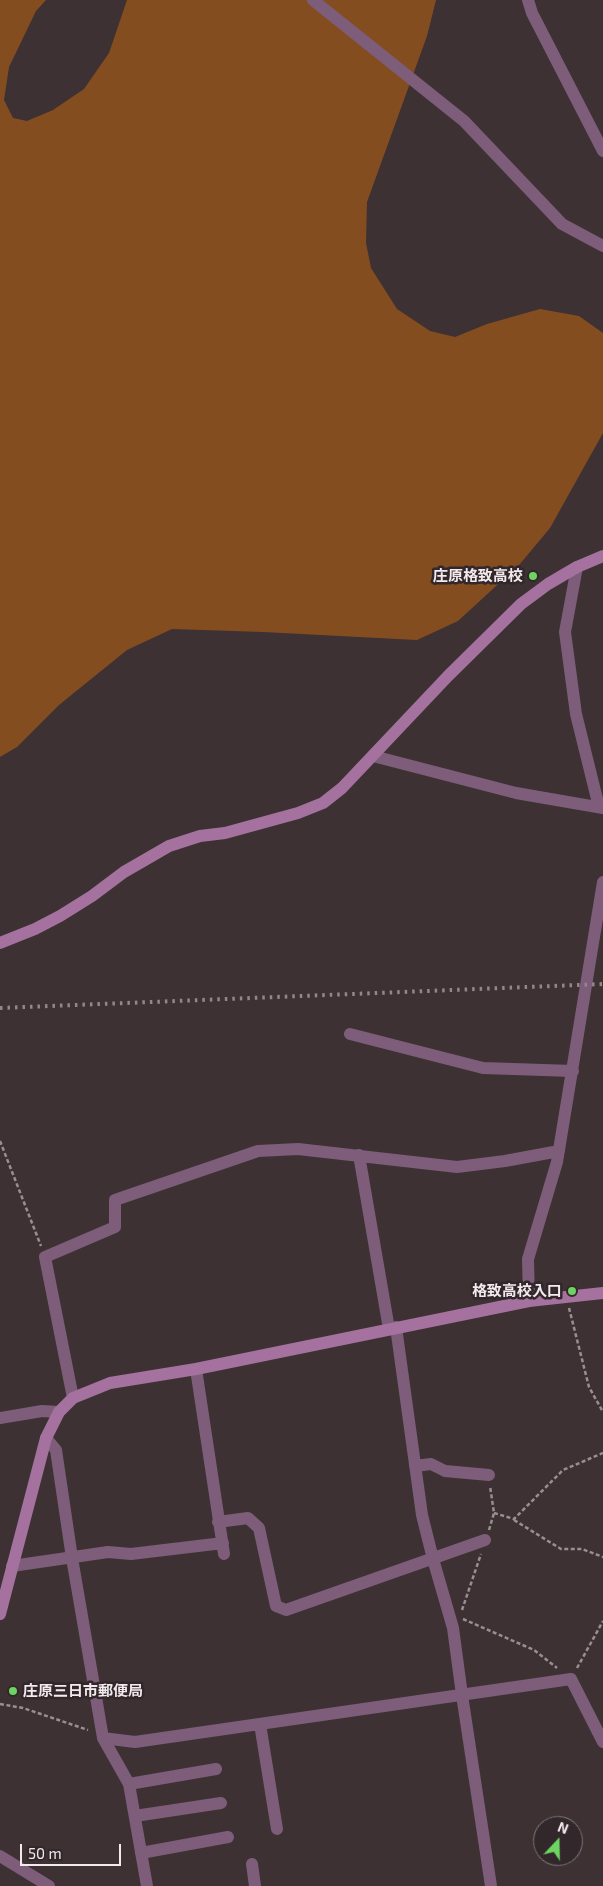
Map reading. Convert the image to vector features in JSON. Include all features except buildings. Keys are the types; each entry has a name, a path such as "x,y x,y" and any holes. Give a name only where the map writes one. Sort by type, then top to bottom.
{"street":[{"path":"313,0 464,121 562,224 603,246"},
{"path":"528,0 532,13 603,151"},
{"path":"0,943 35,929 60,916 92,896 124,872 169,846 200,836 225,833 298,813 323,803 342,788 448,676 522,604 548,584 577,567 603,556"},
{"path":"373,756 516,793 601,808 576,714 564,632 577,567"},
{"path":"529,1301 528,1259 559,1151 603,882"},
{"path":"350,1034 483,1068 573,1071"},
{"path":"73,1398 45,1257 115,1227 115,1200 258,1151 298,1149 456,1166 505,1162 559,1151"},
{"path":"359,1155 393,1328 422,1515 453,1628 491,1886"},
{"path":"0,1614 46,1438 59,1412 73,1398 110,1383 196,1369 529,1301 603,1293"},
{"path":"12,1566 108,1552 131,1554 223,1549 196,1369"},
{"path":"0,1418 42,1411 59,1412"},
{"path":"46,1438 56,1450 102,1738 130,1784 147,1886"},
{"path":"415,1466 431,1464 445,1471 489,1475"},
{"path":"218,1522 248,1518 259,1528 276,1606 286,1610 485,1540"},
{"path":"102,1738 135,1742 571,1679 603,1742"},
{"path":"260,1724 277,1829"},
{"path":"130,1784 216,1769"},
{"path":"135,1816 221,1803"},
{"path":"141,1853 228,1837"},
{"path":"0,1856 49,1886"},
{"path":"252,1864 255,1886"}],"path":[{"path":"0,1141 45,1257"},
{"path":"566,1297 589,1387 603,1412"},
{"path":"514,1519 563,1470 603,1453"},
{"path":"494,1513 514,1519 561,1549 582,1549 603,1557"},
{"path":"460,1617 534,1650 571,1679 603,1621"},
{"path":"0,1704 23,1708 95,1732 102,1738"}],"shaded area":[{"path":"0,0 46,0 36,11 9,67 4,100 13,118 27,121 53,110 84,89 109,53 127,0 436,0 427,36 367,202 366,243 371,268 397,309 430,331 455,337 487,324 540,309 579,316 603,333 603,433 550,528 520,564 458,621 417,640 172,629 127,650 59,705 17,747 0,757"}],"railway":[{"path":"0,1008 603,984"}],"place":[{"name":"庄原格致高校","path":"533,576"},
{"name":"格致高校入口","path":"572,1291"},
{"name":"庄原三日市郵便局","path":"13,1691"}]}
